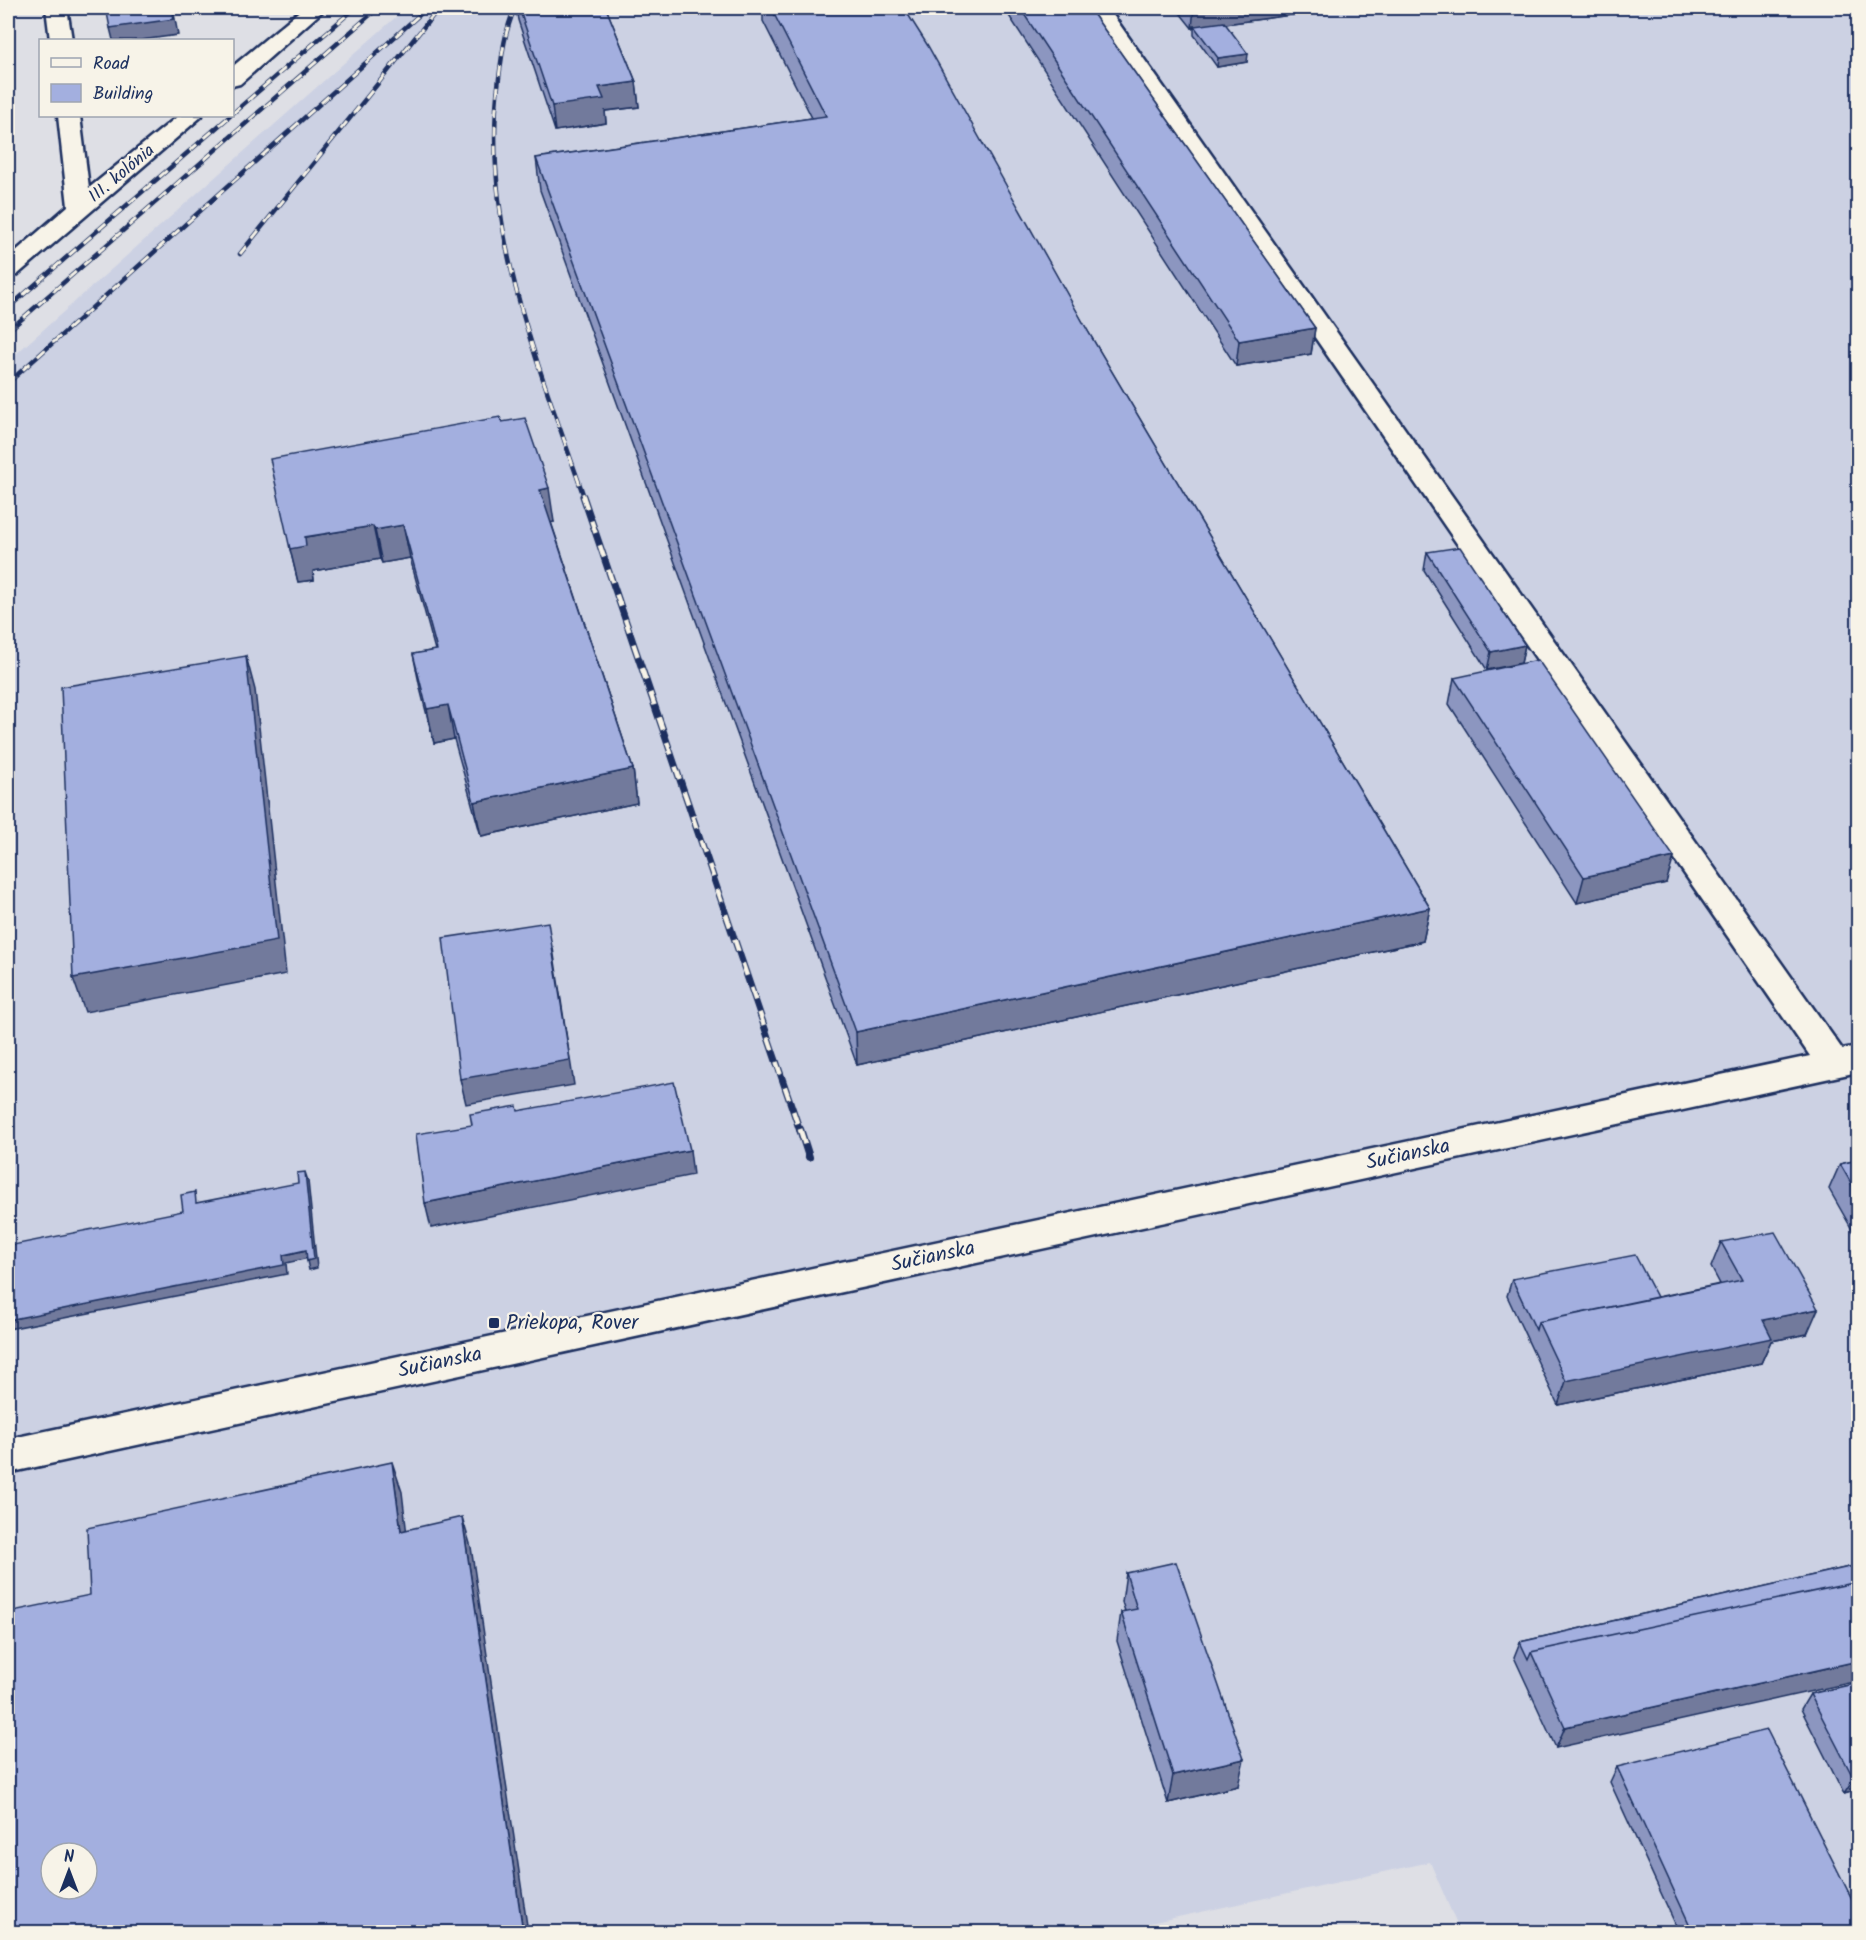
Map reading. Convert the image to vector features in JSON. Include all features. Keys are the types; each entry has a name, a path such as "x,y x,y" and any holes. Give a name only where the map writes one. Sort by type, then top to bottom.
{"street":[{"path":"57,8 61,39"},
{"path":"234,77 315,8"},
{"path":"1098,8 1846,1061"},
{"path":"69,117 80,208"},
{"name":"III. kolónia","path":"8,270 189,117"},
{"name":"Sučianska","path":"8,1456 1846,1061"}],"shaded area":[{"path":"406,8 1858,8 1858,1932 1460,1932 1430,1862 1109,1932 8,1932 8,361"}],"building":[{"path":"106,8 172,8 174,19 110,28"},
{"path":"519,8 606,8 636,82 599,87 604,99 552,106"},
{"path":"771,8 904,8 928,46 1089,333 1430,908 856,1032 536,158 826,116"},
{"path":"1020,8 1089,8 1315,328 1239,341"},
{"path":"1224,22 1248,54 1218,58 1194,26"},
{"path":"500,417 502,422 525,418 549,488 540,490 633,769 474,802 448,705 427,709 413,654 437,650 403,525 375,530 373,526 305,537 306,546 290,549 270,459"},
{"path":"1460,547 1525,645 1491,652 1427,552"},
{"path":"246,656 277,941 73,978 61,687"},
{"path":"1538,660 1674,857 1584,877 1454,678"},
{"path":"548,922 570,1060 460,1079 443,938"},
{"path":"674,1082 690,1150 425,1203 416,1134 472,1125 470,1114 517,1106 518,1111"},
{"path":"1858,1160 1858,1195 1840,1164"},
{"path":"305,1172 314,1259 307,1261 306,1250 283,1255 284,1265 8,1320 8,1246 183,1211 181,1195 195,1192 196,1203 298,1183 297,1173"},
{"path":"1775,1232 1818,1309 1763,1320 1772,1338 1566,1381 1538,1322 1742,1280 1721,1242"},
{"path":"1635,1255 1657,1297 1538,1322 1536,1330 1512,1279"},
{"path":"392,1462 401,1531 462,1517 523,1932 8,1932 8,1612 90,1595 87,1528"},
{"path":"1176,1562 1244,1759 1173,1775 1121,1612 1137,1609 1126,1573"},
{"path":"1858,1565 1858,1582 1531,1652 1528,1659 1520,1642"},
{"path":"1858,1582 1858,1661 1565,1727 1531,1652"},
{"path":"1858,1683 1858,1778 1854,1779 1810,1694"},
{"path":"1767,1730 1858,1911 1858,1932 1693,1932 1617,1767"}],"railway":[{"path":"234,112 355,8"},
{"path":"8,331 378,8"},
{"path":"8,383 427,8"},
{"path":"240,254 439,8"},
{"path":"515,8 506,33 499,78 495,132 497,186 505,239 517,292 548,396 584,497"},
{"path":"8,308 229,117"},
{"path":"583,496 800,1131"},
{"path":"800,1129 809,1157"}],"place":[{"name":"Priekopa, Rover","path":"494,1323"}]}
